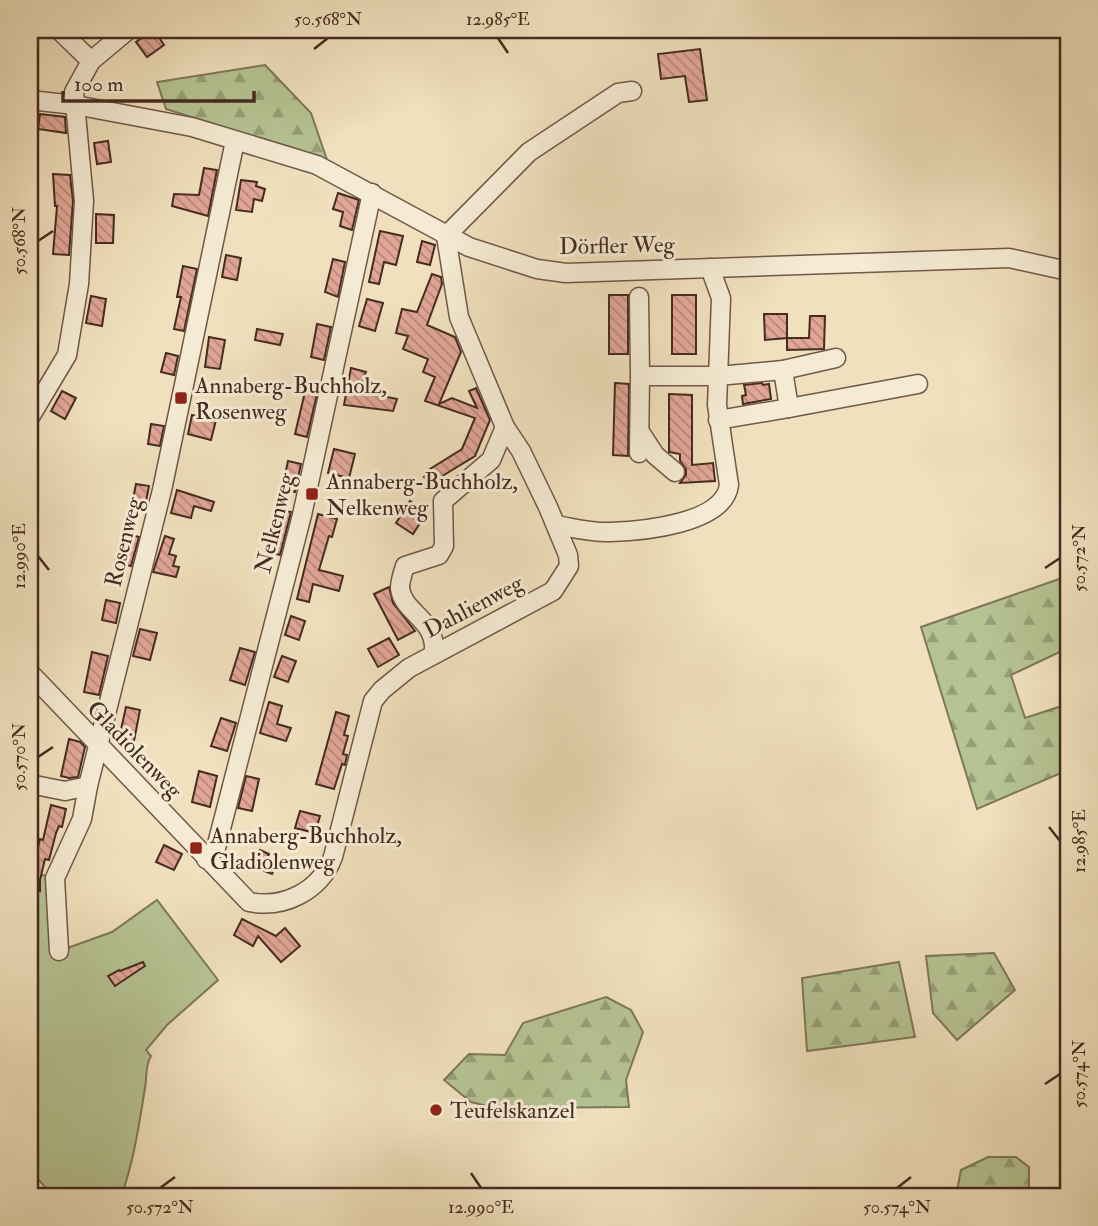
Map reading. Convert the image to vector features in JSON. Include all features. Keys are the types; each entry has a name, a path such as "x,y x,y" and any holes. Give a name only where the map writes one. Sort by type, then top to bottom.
{"street":[{"path":"59,30 91,61"},
{"path":"30,416 67,355 79,284 84,201 74,92 91,61 128,30"},
{"path":"446,236 529,152 618,93 632,91"},
{"name":"Dörfler Weg","path":"30,100 75,105 192,127 317,165 446,236 496,258 547,271 566,273 1009,258 1068,271"},
{"name":"Rosenweg","path":"59,951 55,878 82,819 162,490 234,141"},
{"name":"Nelkenweg","path":"206,859 216,848 303,516 372,193"},
{"name":"Dahlienweg","path":"206,859 249,902 268,906 299,895 320,880 328,871 333,857 373,701 396,678 434,654 553,591 569,566 568,555 556,525 521,451 505,427 459,317 446,236"},
{"path":"556,525 608,532 640,530 686,521 710,510 725,498 729,485 718,420 721,298 710,268"},
{"path":"639,297 639,453"},
{"path":"640,376 718,376 783,370 836,358"},
{"path":"783,370 789,408"},
{"path":"718,420 918,384"},
{"path":"434,654 435,642 430,629 409,606 400,588 405,566 439,555 444,546 443,501 491,460 505,427"},
{"path":"640,432 655,455 675,472"},
{"name":"Gladiolenweg","path":"30,673 206,859"},
{"path":"30,784 65,791 88,786"}],"green space":[{"path":"265,65 311,113 327,160 166,109 157,82"},
{"path":"1068,576 1068,648 1011,675 1025,718 1068,704 1068,770 977,809 921,627"},
{"path":"30,872 55,878 59,951 112,932 157,900 218,980 167,1025 146,1050 151,1056 133,1156 121,1196 53,1196 30,1170"},
{"path":"994,953 1015,990 957,1040 933,1013 926,956"},
{"path":"899,962 915,1037 807,1051 802,978"},
{"path":"606,997 631,1010 643,1032 626,1080 629,1107 495,1108 471,1102 444,1080 469,1054 505,1055 523,1023"},
{"path":"988,1157 1016,1157 1029,1167 1029,1196 956,1196 961,1170"}],"building":[{"path":"154,30 164,45 147,57 136,42"},
{"path":"700,49 707,100 689,102 685,76 661,79 658,54"},
{"path":"40,114 65,117 66,133 38,129"},
{"path":"108,141 111,162 97,164 94,143"},
{"path":"204,168 217,170 208,216 172,206 174,194 199,195"},
{"path":"53,174 70,175 73,201 69,255 53,254 57,206"},
{"path":"241,180 257,182 256,186 265,189 262,201 254,199 252,212 236,210"},
{"path":"338,193 359,200 352,230 340,226 343,212 333,209"},
{"path":"96,214 114,215 113,243 96,243"},
{"path":"380,231 403,236 396,265 384,262 379,284 369,282"},
{"path":"422,241 435,245 430,265 417,262"},
{"path":"226,255 241,258 237,280 222,277"},
{"path":"333,259 345,262 338,297 325,292"},
{"path":"183,266 197,269 184,331 174,329 181,297 177,297"},
{"path":"432,274 441,277 442,284 427,325 455,337 461,352 439,404 452,398 477,408 469,391 476,388 490,420 475,456 444,475 436,486 424,477 430,469 462,449 475,418 425,401 435,377 423,372 428,359 403,349 408,336 396,333 402,309 417,312"},
{"path":"609,295 628,295 628,354 609,354"},
{"path":"672,295 696,295 696,354 672,354"},
{"path":"91,296 106,299 102,326 86,323"},
{"path":"367,299 383,303 375,331 359,326"},
{"path":"764,314 787,314 787,338 765,340"},
{"path":"810,316 825,316 824,349 787,350 787,338 809,338"},
{"path":"317,324 331,327 324,360 311,357"},
{"path":"257,329 283,334 280,345 255,340"},
{"path":"209,337 225,340 220,369 205,367"},
{"path":"166,353 178,356 174,375 161,372"},
{"path":"351,368 366,372 362,383 370,385 368,393 397,399 393,411 344,405"},
{"path":"615,383 629,384 628,456 613,455"},
{"path":"769,384 771,399 743,404 742,396 746,395 744,385"},
{"path":"62,391 76,398 65,419 51,411"},
{"path":"305,392 317,394 307,437 295,434"},
{"path":"669,394 692,395 692,465 713,463 715,481 680,483 686,475 686,469 680,461 680,454 669,452"},
{"path":"192,415 216,420 211,440 188,434"},
{"path":"151,424 164,426 160,446 148,444"},
{"path":"334,449 355,454 349,478 328,473"},
{"path":"288,461 301,464 295,492 282,489"},
{"path":"136,484 149,486 145,506 132,504"},
{"path":"177,490 214,502 211,511 194,506 191,518 171,513"},
{"path":"410,501 427,512 413,534 396,523"},
{"path":"281,510 291,512 280,555 267,551 274,527 278,528"},
{"path":"318,514 337,519 319,570 343,576 339,591 313,584 309,602 297,599"},
{"path":"122,533 139,537 131,566 115,563"},
{"path":"165,536 174,539 169,554 176,556 173,566 179,567 176,577 153,572"},
{"path":"389,587 393,603 415,631 398,640 374,594"},
{"path":"106,600 120,603 116,623 102,620"},
{"path":"291,616 305,621 299,640 285,635"},
{"path":"140,629 157,633 150,660 133,656"},
{"path":"389,638 399,655 378,667 368,649"},
{"path":"240,648 255,652 245,685 230,680"},
{"path":"92,652 108,656 99,695 84,692"},
{"path":"282,656 296,661 288,682 274,677"},
{"path":"269,702 282,706 277,724 291,728 286,741 260,733"},
{"path":"126,707 140,710 133,746 118,743"},
{"path":"336,712 349,716 344,735 348,736 343,754 347,755 345,765 342,764 334,789 316,784"},
{"path":"221,718 236,723 227,751 211,746"},
{"path":"69,739 80,742 85,747 78,777 61,776"},
{"path":"199,771 217,776 210,807 192,802"},
{"path":"246,776 259,779 252,811 238,808"},
{"path":"51,805 66,809 49,860 45,859 40,891 37,890 33,906 30,905 30,879"},
{"path":"300,811 320,816 315,833 295,828"},
{"path":"164,845 182,854 174,870 156,862"},
{"path":"260,850 269,854 267,858 277,862 272,874 254,867"},
{"path":"242,919 276,936 285,928 300,946 281,962 258,936 253,946 234,935"},
{"path":"143,962 145,966 115,986 108,976 119,970"}],"place":[{"name":"Annaberg-Buchholz, Rosenweg","path":"181,398"},
{"name":"Annaberg-Buchholz, Nelkenweg","path":"312,494"},
{"name":"Annaberg-Buchholz, Gladiolenweg","path":"196,848"},
{"name":"Teufelskanzel","path":"436,1110"}]}
